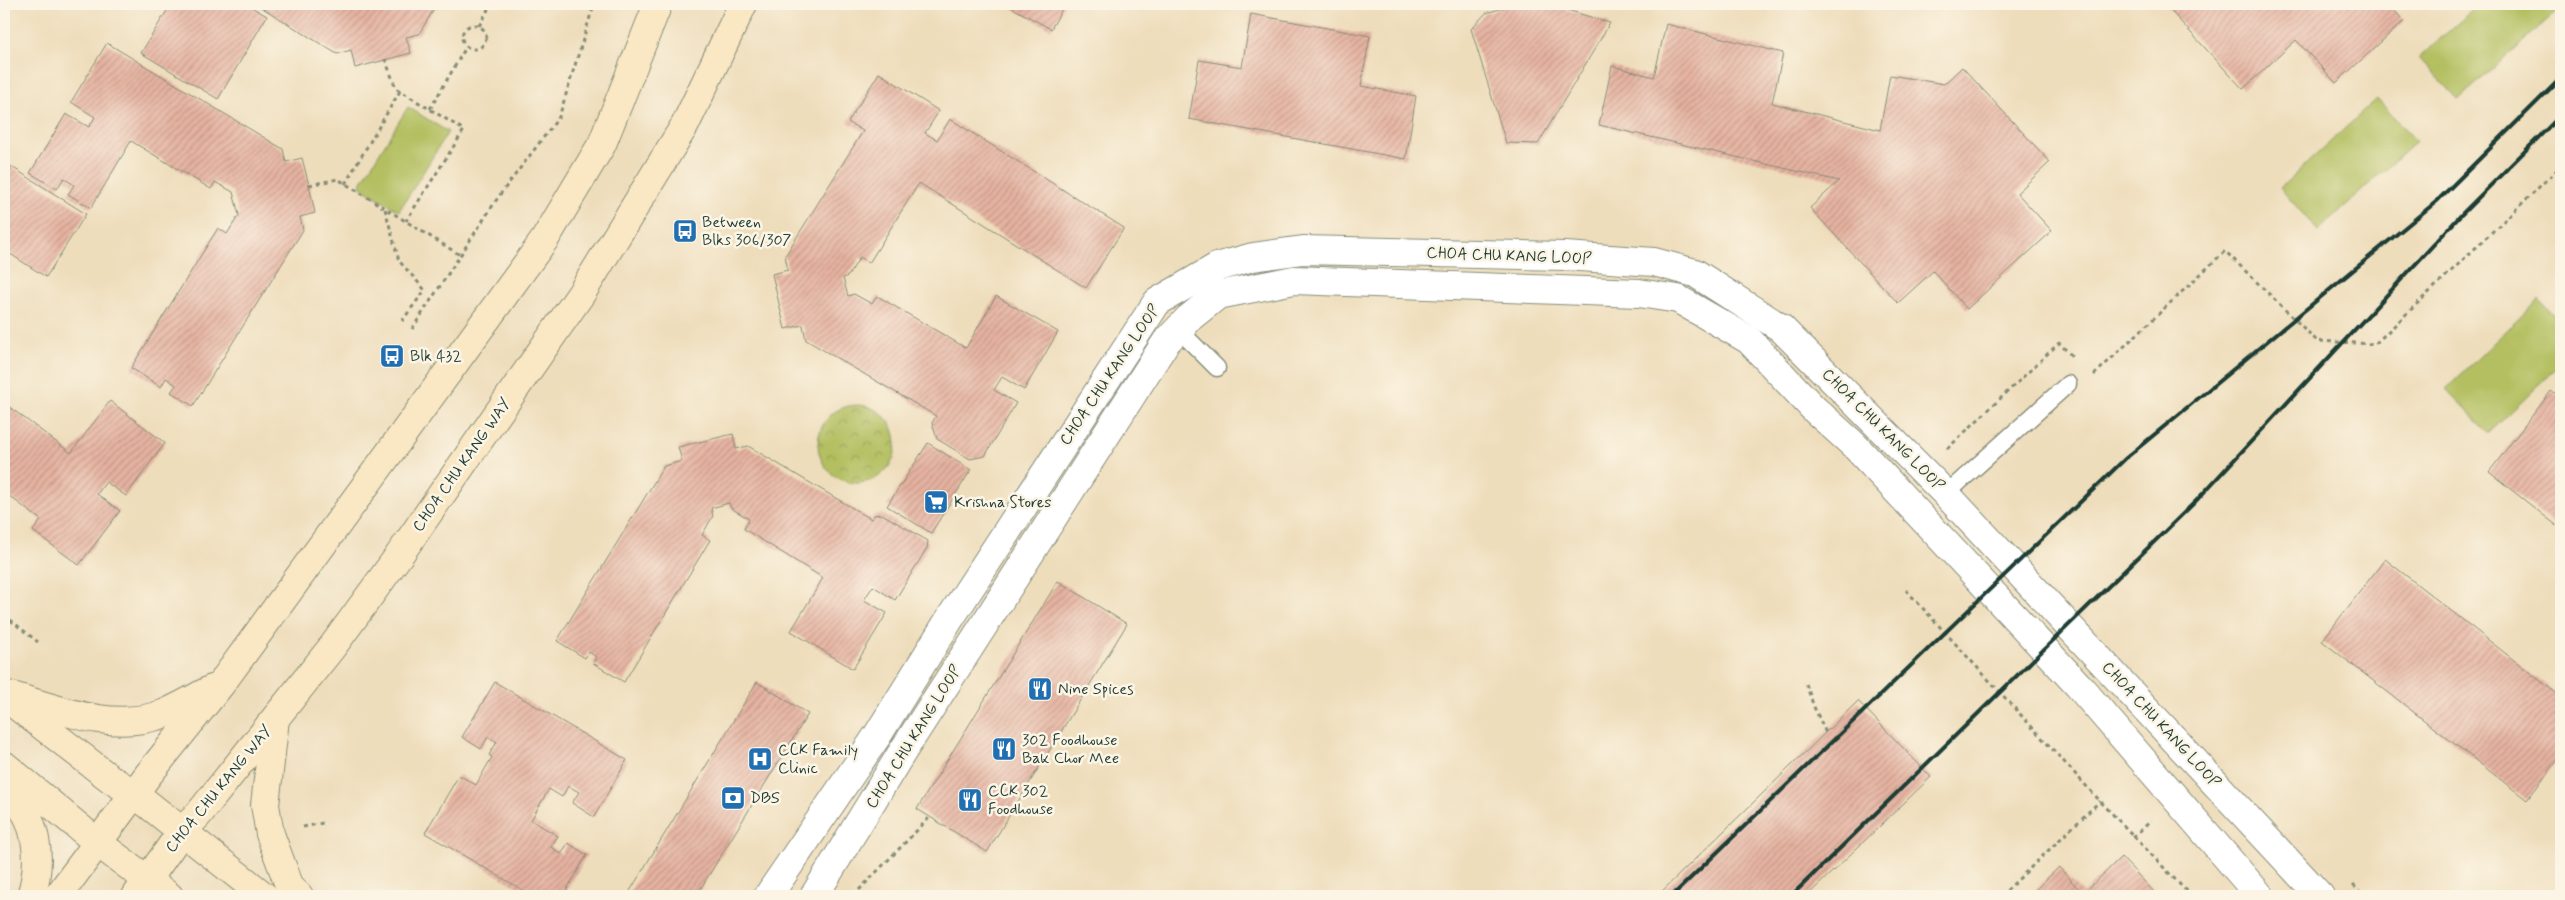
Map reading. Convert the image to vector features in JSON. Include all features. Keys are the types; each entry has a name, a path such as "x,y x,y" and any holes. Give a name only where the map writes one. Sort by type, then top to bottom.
{"main road":[{"path":"58,896 221,684 545,239 602,144 658,4"},
{"name":"CHOA CHU KANG WAY","path":"151,891 182,831 275,719 400,554 581,294 686,125 743,4"},
{"path":"4,695 96,720 124,722 163,714 221,684"},
{"path":"4,695 112,780 135,794 264,896"},
{"path":"275,719 265,805 270,834 289,884 299,896"},
{"path":"4,765 98,843 151,891"},
{"path":"4,784 29,818 37,853 36,881 31,896"}],"street":[{"name":"CHOA CHU KANG LOOP","path":"768,896 877,736 949,620 1127,345 1157,302 1217,267 1253,257 1303,250 1566,256 1654,262 1695,273 1782,328 1946,494 2320,896"},
{"path":"1566,256 1571,275 1596,290"},
{"name":"CHOA CHU KANG LOOP","path":"814,896 902,754 1166,342 1188,319 1218,295 1294,280 1639,293 1678,299 1749,340 1814,409 1855,446 2078,685 2260,896"},
{"path":"1127,345 1150,338 1188,319"},
{"path":"1782,328 1814,390 1814,409"}],"lane":[{"path":"1188,319 1187,338 1216,368"},
{"path":"1946,494 2068,384"}],"path":[{"path":"479,26 491,4"},
{"path":"412,329 499,196 559,117 594,4"},
{"path":"472,25 479,26 486,37 485,43 480,48 473,50 466,47 462,41 462,34 466,28 472,25"},
{"path":"430,109 466,47"},
{"path":"385,60 396,88 464,130 406,221"},
{"path":"345,184 400,91"},
{"path":"2086,370 2092,376 2225,251 2317,341 2374,344 2561,166"},
{"path":"308,185 338,179 460,255"},
{"path":"385,208 399,261 425,290 402,321"},
{"path":"1968,474 1945,451 2059,344 2079,363"},
{"path":"1906,590 2100,802 2191,896"},
{"path":"4,615 38,642"},
{"path":"1806,684 1826,733"},
{"path":"2001,896 2100,802"},
{"path":"856,896 930,817"},
{"path":"2349,882 2364,896"}],"green space":[{"path":"2479,4 2548,4 2556,12 2458,100 2419,58"},
{"path":"2377,99 2416,141 2318,231 2280,188"},
{"path":"408,107 448,132 399,211 359,186"},
{"path":"2539,299 2561,323 2561,364 2489,433 2446,389"},
{"path":"849,405 865,405 879,411 890,422 896,436 896,452 890,466 879,477 865,483 849,483 835,477 824,466 818,452 818,436 824,422 835,411"}],"building":[{"path":"171,4 246,4 267,16 218,99 141,53"},
{"path":"256,4 437,4 419,34 406,37 411,53 355,68 351,50 337,54"},
{"path":"1005,4 1065,4 1051,29"},
{"path":"2170,4 2388,4 2404,21 2336,83 2296,40 2243,89 2167,7"},
{"path":"1513,5 1551,5 1610,23 1538,144 1506,143 1471,29 1486,13"},
{"path":"1251,14 1370,36 1361,86 1416,96 1406,159 1189,119 1199,60 1242,67"},
{"path":"1666,24 1783,53 1772,103 1880,130 1890,75 1944,84 1962,67 2050,162 2017,193 2052,231 1967,309 1933,271 1898,303 1810,208 1839,181 1599,125 1612,66 1654,77"},
{"path":"107,43 283,149 286,162 302,158 309,185 315,213 300,217 303,230 193,406 171,392 176,385 166,378 161,387 131,368 218,228 227,234 239,215 233,192 215,182 211,189 131,141 91,208 68,194 74,185 64,178 57,189 30,173 66,114 89,127 95,117 71,102"},
{"path":"879,73 939,111 925,133 937,140 950,119 1124,228 1086,288 919,183 869,263 860,257 848,276 843,278 848,296 854,294 872,304 877,296 966,348 996,296 1058,332 1024,390 1002,377 994,390 1016,403 985,456 970,459 937,439 932,423 936,416 806,340 803,325 785,329 772,274 788,270 785,256 863,131 848,122"},
{"path":"4,162 86,214 46,277 4,250"},
{"path":"2551,391 2561,399 2561,529 2489,472"},
{"path":"110,401 165,443 126,496 106,482 97,494 120,511 79,565 33,531 41,520 4,492 4,403 71,453"},
{"path":"733,434 736,449 748,446 871,519 874,515 882,514 928,541 927,548 895,600 873,586 864,600 887,613 853,669 791,631 823,578 744,529 749,519 731,508 729,503 711,508 713,516 702,535 710,540 624,682 593,663 596,657 589,652 585,658 557,641 664,466 682,461 678,447"},
{"path":"928,443 971,470 931,533 887,506"},
{"path":"2385,559 2561,697 2561,756 2527,800 2322,641"},
{"path":"1058,581 1127,624 987,852 917,809"},
{"path":"495,682 627,760 594,817 572,803 579,792 568,786 562,797 549,789 531,820 558,836 551,847 561,854 568,843 587,855 563,896 533,896 425,833 459,775 476,785 492,757 489,755 497,742 488,737 481,749 462,737"},
{"path":"757,682 808,714 696,896 627,896"},
{"path":"1858,701 1931,777 1807,896 1657,896"},
{"path":"2121,857 2158,896 2029,896 2059,867 2083,894"}],"railway":[{"path":"1672,896 2126,458 2437,201 2561,78"},
{"path":"1791,896 2195,502 2462,214 2561,115"}],"place":[{"name":"Between Blks 306/307","path":"685,231"},
{"name":"Blk 432","path":"392,356"},
{"name":"Krishna Stores","path":"936,502"},
{"name":"Nine Spices","path":"1040,689"},
{"name":"302 Foodhouse Bak Chor Mee","path":"1004,749"},
{"name":"CCK Family Clinic","path":"760,759"},
{"name":"DBS","path":"733,798"},
{"name":"CCK 302 Foodhouse","path":"970,800"}]}
